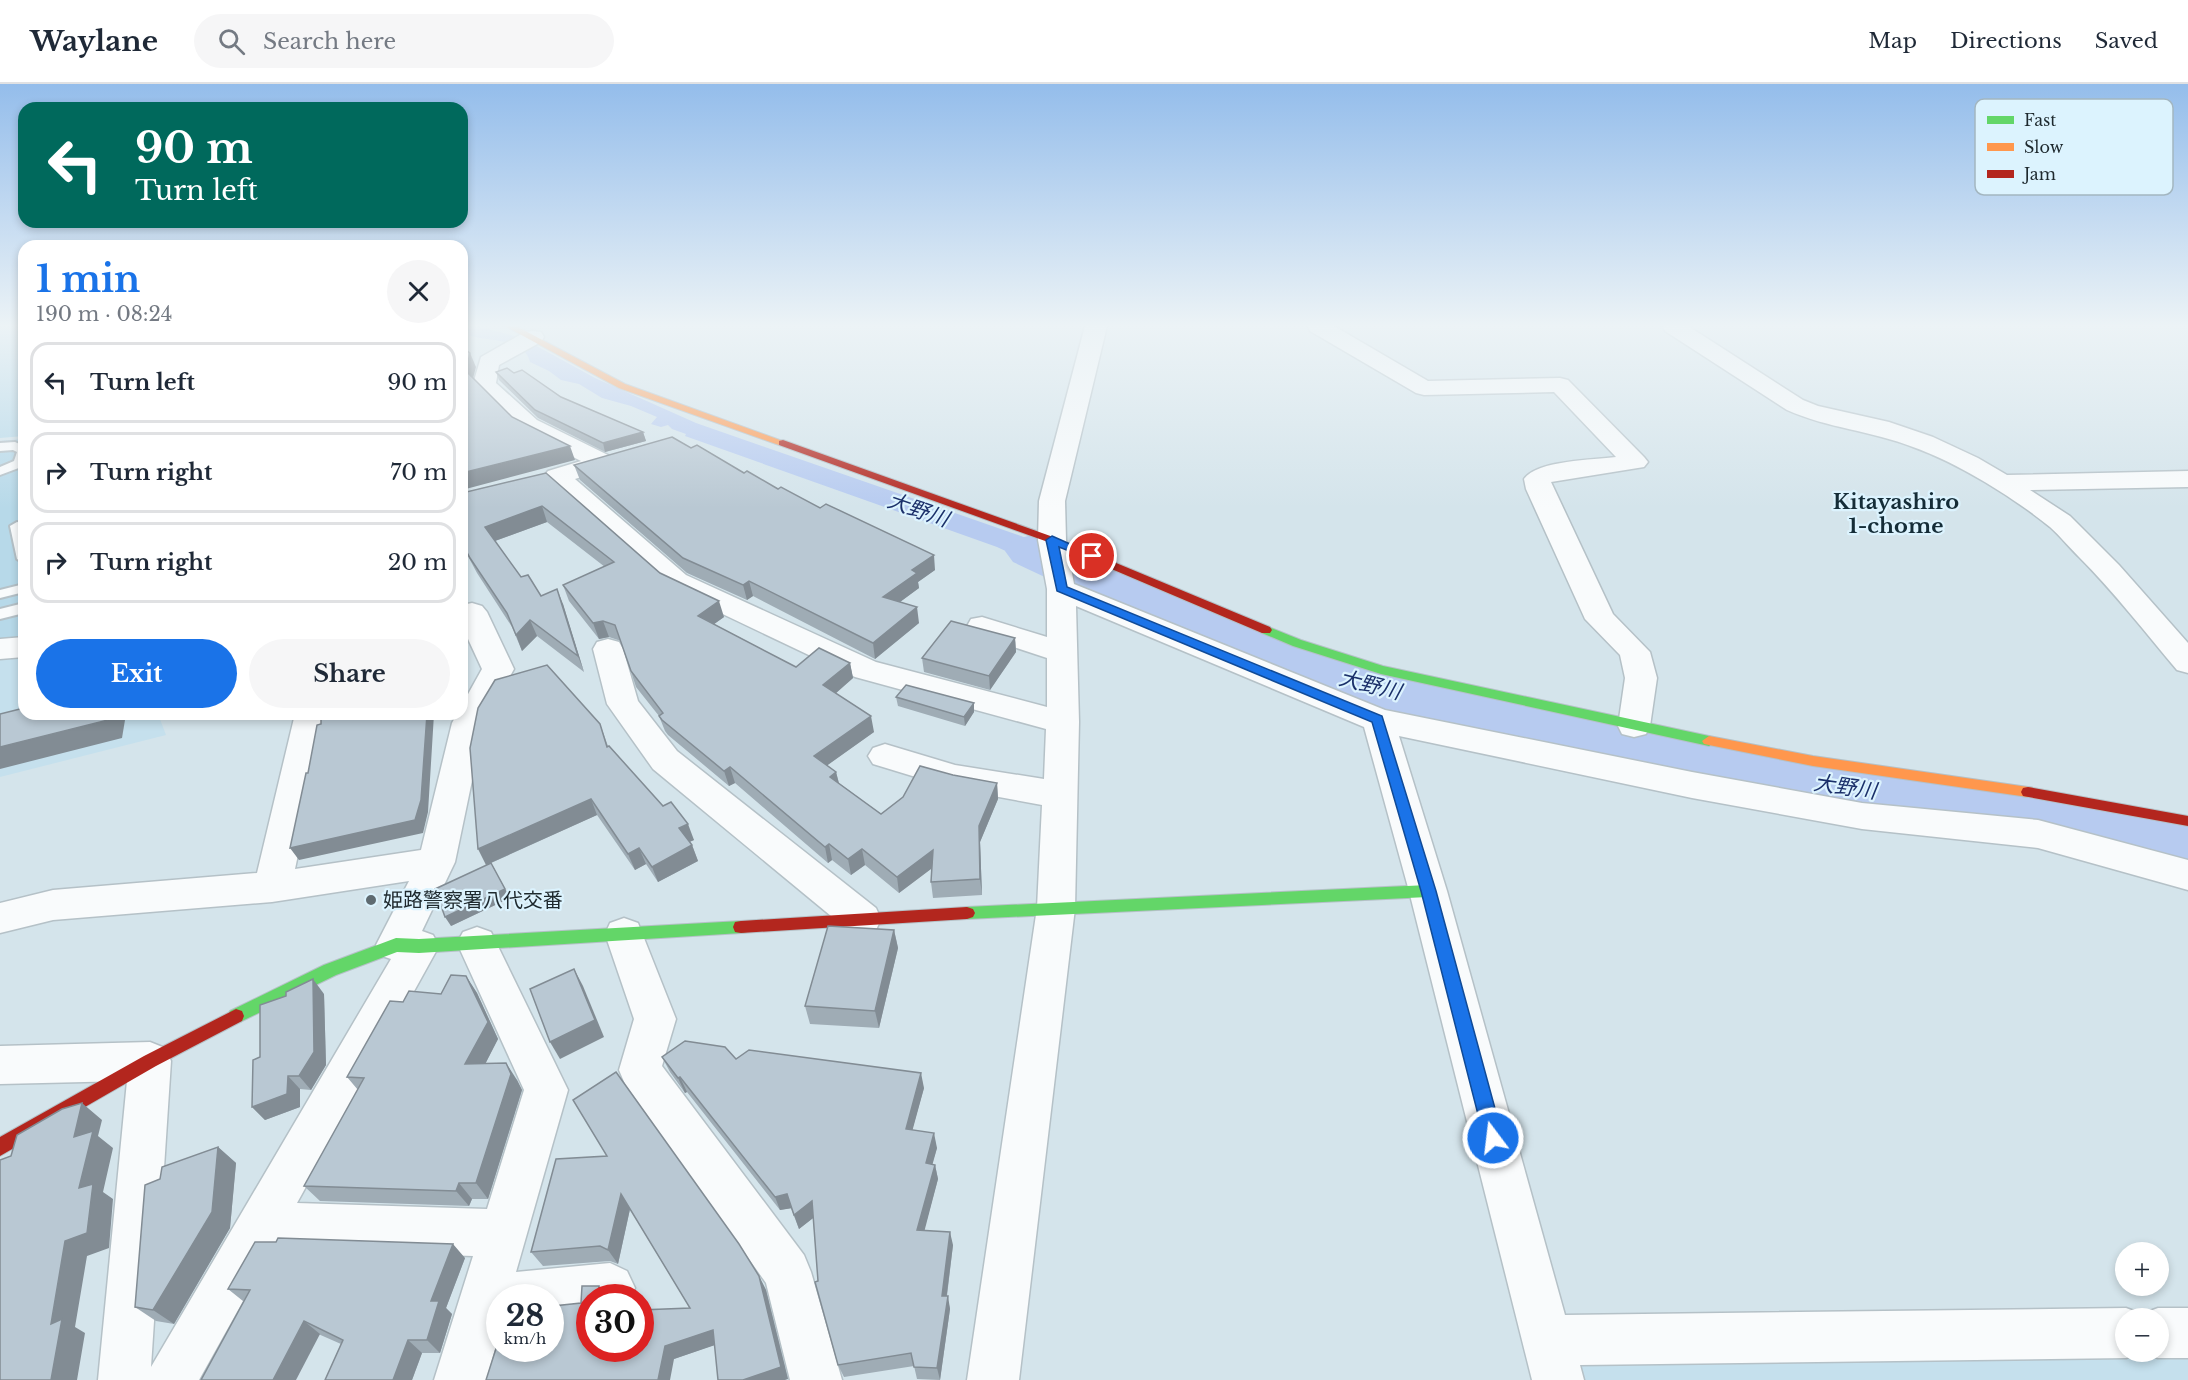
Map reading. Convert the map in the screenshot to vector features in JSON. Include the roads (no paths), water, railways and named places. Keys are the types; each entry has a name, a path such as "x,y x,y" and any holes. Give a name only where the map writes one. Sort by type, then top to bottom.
{"street":[{"path":"487,386 528,425 613,459 546,479 676,581 866,670 1063,722"},
{"path":"623,386 1052,540 1297,643 1371,667 1634,726 1813,761 2019,790 2188,821"},
{"path":"993,1380 1056,908 1063,722 1060,584 1052,540 1052,501 1081,386"},
{"path":"1421,386 1493,386"},
{"path":"1561,386 1635,462 1550,473 1538,479 1539,489 1600,619 1635,652 1641,678 1634,726"},
{"path":"1766,386 1795,405 1811,412 1880,427 1924,442 1969,463 2002,483 2060,522 2174,632 2188,663"},
{"path":"2002,483 2188,479"},
{"path":"1060,584 1378,720 1692,785 1862,816 2038,834 2188,874"},
{"path":"171,1380 259,1226 407,946 437,862 468,723 498,669 472,612 468,614"},
{"path":"982,626 1062,652"},
{"path":"0,649 18,648"},
{"path":"608,649 623,704 665,760 862,919"},
{"path":"272,887 309,720"},
{"path":"1378,720 1428,891 1552,1360 2115,1334"},
{"path":"885,756 955,777 1061,795"},
{"path":"0,918 52,905 272,887 437,862"},
{"path":"0,1148 150,1061 282,992 330,970 407,946 1056,908 1428,891"},
{"path":"624,934 655,1019 640,1070 788,1272 816,1380"},
{"path":"477,943 546,1090 504,1233 499,1284"},
{"path":"0,1065 150,1061"},
{"path":"124,1380 150,1061"},
{"path":"259,1226 504,1233"},
{"path":"460,1380 486,1322"},
{"path":"2169,1333 2188,1333"}],"lane":[{"path":"0,447 15,446 18,450"},
{"path":"0,471 18,460"},
{"path":"0,530 18,525"},
{"path":"0,583 18,579"},
{"path":"0,594 18,590"},
{"path":"0,614 18,610"}],"water":[{"path":"583,386 614,386 696,423 1021,536 1119,577 1103,596 997,547 685,436 686,434 668,425 661,427 651,424 657,417 631,406 602,398"}],"waterway":[{"name":"大野川","path":"1032,551 1154,607 1310,670 1690,764 2038,815 2188,845"}],"place":[{"name":"姫路警察署八代交番","path":"371,900"}],"district":[{"name":"Kitayashiro 1-chome","path":"1896,514"}]}
